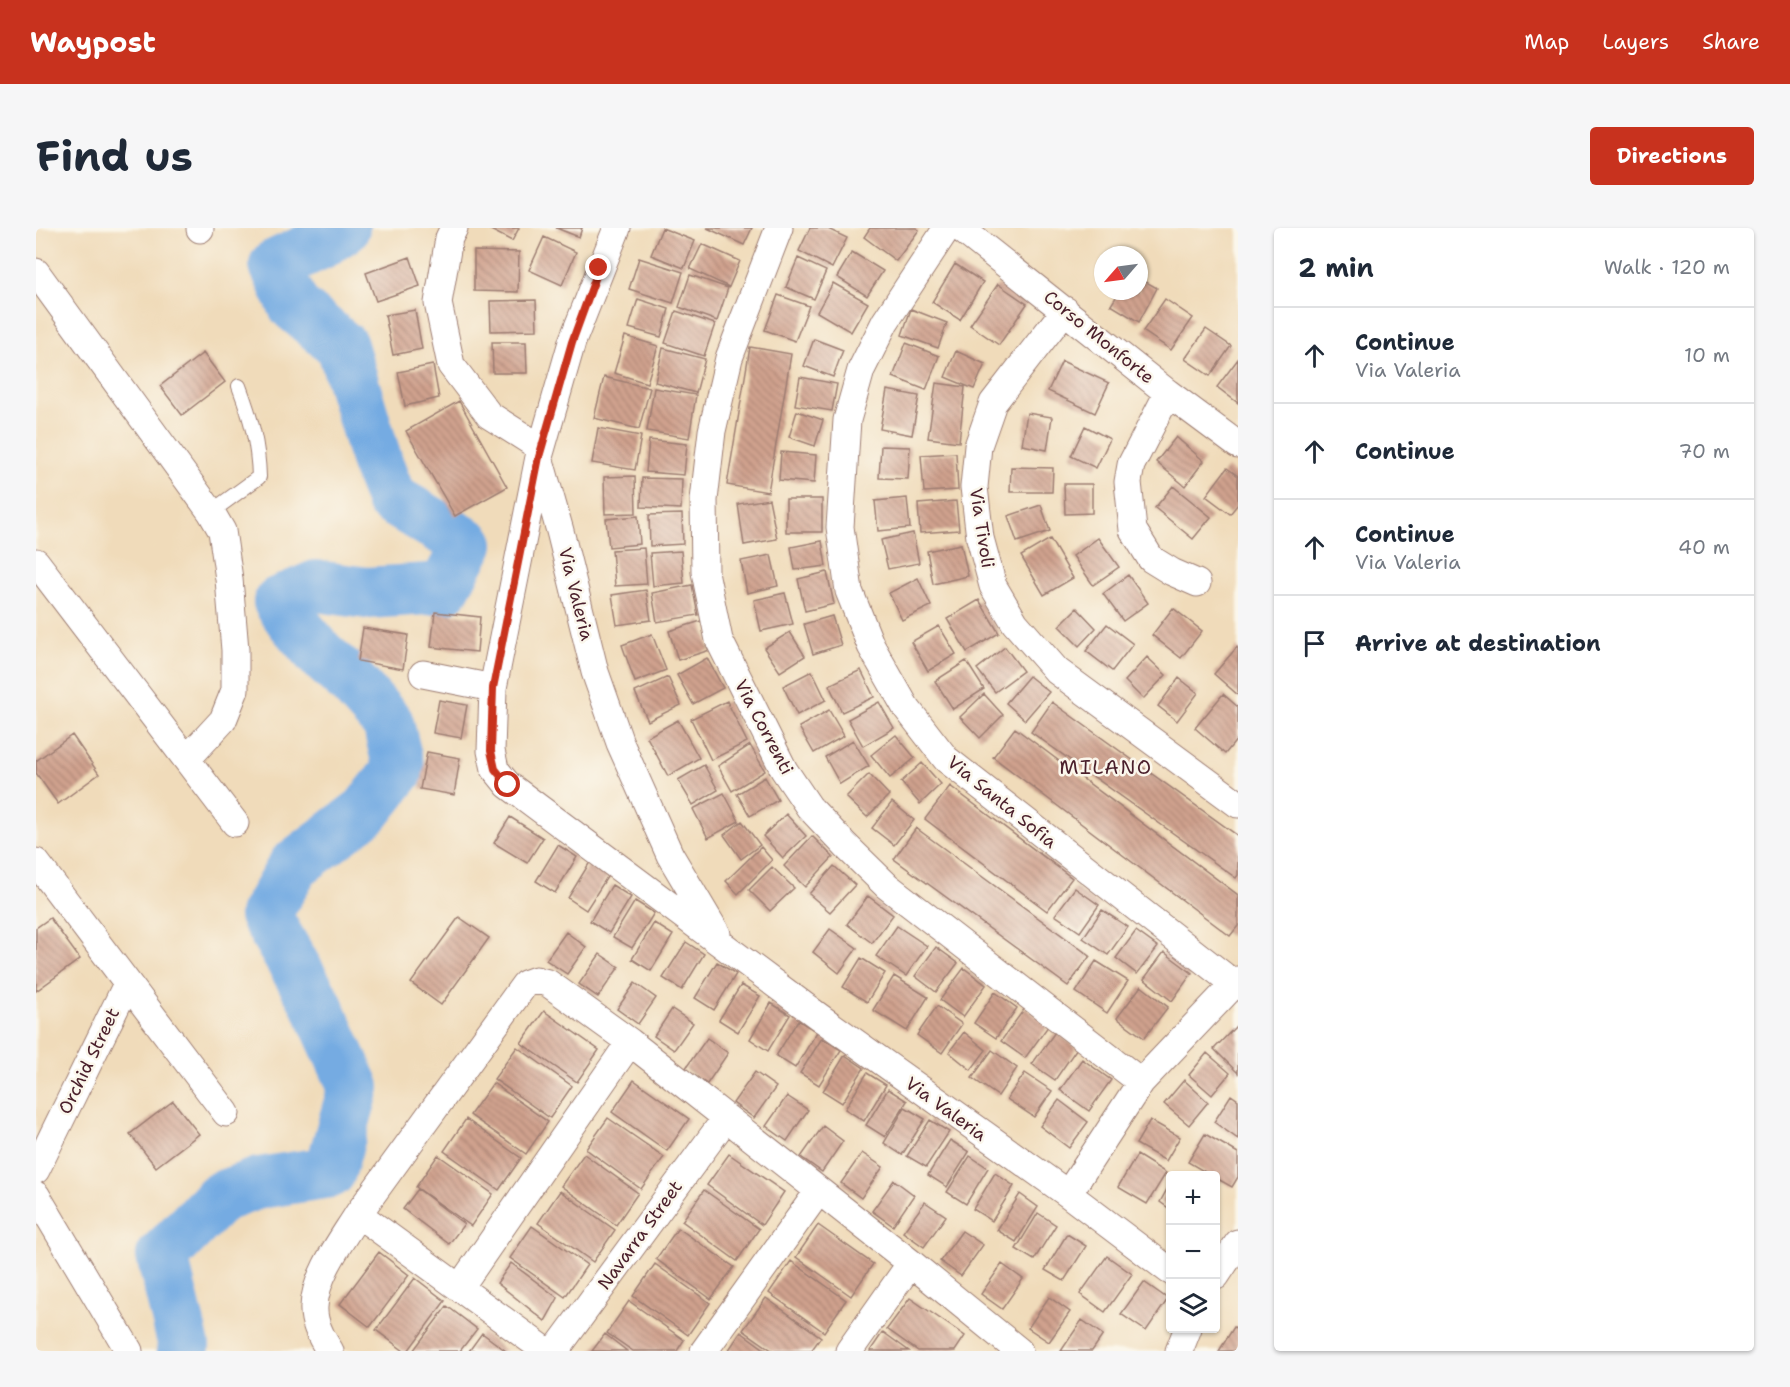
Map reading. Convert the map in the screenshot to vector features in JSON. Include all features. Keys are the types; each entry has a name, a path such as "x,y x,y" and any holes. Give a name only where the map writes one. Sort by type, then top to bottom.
{"street":[{"path":"454,228 449,238 438,303 451,365 489,415 540,452"},
{"path":"423,674 493,688 540,452 572,342 617,228"},
{"name":"Via Correnti","path":"779,228 729,358 711,430 704,500 705,572 719,640 784,770 809,807 846,846 886,886 1141,1082"},
{"name":"Via Santa Sofia","path":"947,228 885,322 861,370 847,420 840,527 849,591 871,646 899,696 946,759 1236,982"},
{"name":"Corso Monforte","path":"960,228 1238,446"},
{"path":"36,272 211,512 222,531 235,650 235,690 224,720 187,759"},
{"name":"Via Tivoli","path":"1065,310 993,403 978,446 974,487 980,538 993,586 1015,623 1057,671 1235,797"},
{"path":"1168,393 1131,465 1128,482 1133,530 1151,559 1172,572 1197,583"},
{"name":"Via Valeria","path":"540,452 595,672 620,743 670,855 723,946"},
{"path":"36,562 235,823"},
{"name":"Via Valeria","path":"493,688 491,751 495,769 508,785 723,946 1068,1194 1166,1268"},
{"path":"36,862 226,1113"},
{"path":"330,1351 321,1337 313,1308 318,1282 358,1214 525,984 536,980 548,983 630,1042 911,1263 992,1343 1018,1351"},
{"path":"1068,1194 1141,1082 1236,982"},
{"name":"Orchid Street","path":"36,1170 127,984"},
{"path":"460,1287 630,1042"},
{"name":"Navarra Street","path":"555,1351 726,1118"},
{"path":"704,1351 818,1192"},
{"path":"36,1195 129,1351"},
{"path":"358,1214 546,1351"},
{"path":"1220,1269 1238,1243"},
{"path":"849,1351 911,1263"},
{"path":"1179,1351 1186,1333"}],"lane":[{"path":"211,512 259,477 258,450 252,421 239,386"}],"building":[{"path":"487,228 519,228 512,241"},
{"path":"556,228 582,228 579,237"},
{"path":"662,228 695,241 684,268 651,255"},
{"path":"707,228 752,228 744,245"},
{"path":"810,228 826,228 847,238 832,268 799,251"},
{"path":"870,228 916,228 919,230 896,261 864,237"},
{"path":"544,237 576,252 562,285 529,270"},
{"path":"702,244 740,261 729,287 690,269"},
{"path":"474,251 519,252 518,292 474,291"},
{"path":"852,252 883,271 867,296 837,277"},
{"path":"410,257 420,286 376,301 366,273"},
{"path":"639,258 683,272 673,303 629,289"},
{"path":"798,258 826,271 814,299 786,287"},
{"path":"955,264 983,282 960,320 932,302"},
{"path":"690,275 728,288 717,321 679,307"},
{"path":"833,283 868,303 851,332 817,312"},
{"path":"1148,283 1157,288 1139,322 1111,305 1114,300 1148,300"},
{"path":"998,284 1027,304 999,345 970,325"},
{"path":"778,295 809,306 795,341 765,330"},
{"path":"638,299 669,309 661,337 629,328"},
{"path":"1165,299 1193,318 1171,350 1143,331"},
{"path":"536,300 537,330 491,331 490,301"},
{"path":"911,309 947,323 938,348 902,335"},
{"path":"415,310 422,349 393,355 385,315"},
{"path":"676,311 715,324 704,356 665,343"},
{"path":"1206,329 1231,346 1210,376 1185,359"},
{"path":"625,336 658,346 647,383 614,373"},
{"path":"814,339 843,350 833,377 804,366"},
{"path":"492,342 526,342 527,373 493,373"},
{"path":"906,343 939,356 926,390 893,377"},
{"path":"750,347 791,354 768,492 727,485"},
{"path":"663,348 705,359 696,393 655,382"},
{"path":"956,351 985,364 974,389 945,377"},
{"path":"203,353 225,382 182,415 160,386"},
{"path":"1238,359 1238,403 1217,387"},
{"path":"1062,361 1109,383 1095,413 1048,391"},
{"path":"433,365 439,398 405,406 398,372"},
{"path":"604,377 650,388 639,429 594,418"},
{"path":"800,377 837,384 832,411 795,405"},
{"path":"936,383 965,387 959,442 928,438"},
{"path":"654,388 696,395 689,438 647,431"},
{"path":"887,390 919,396 912,435 880,429"},
{"path":"459,401 507,487 455,516 406,431"},
{"path":"797,411 823,420 815,446 789,437"},
{"path":"1027,413 1052,417 1047,450 1022,445"},
{"path":"1085,426 1110,439 1096,468 1071,456"},
{"path":"598,428 641,436 635,470 592,463"},
{"path":"1176,437 1204,461 1185,486 1156,462"},
{"path":"649,440 687,444 684,475 646,472"},
{"path":"881,446 910,447 908,479 879,478"},
{"path":"781,452 816,455 814,483 779,480"},
{"path":"956,453 958,490 924,492 921,455"},
{"path":"1011,467 1053,468 1052,492 1010,492"},
{"path":"1227,468 1238,476 1238,504 1230,514 1206,496"},
{"path":"635,476 636,513 605,514 604,477"},
{"path":"642,478 682,479 681,509 641,507"},
{"path":"1064,484 1092,484 1092,513 1065,514"},
{"path":"1173,486 1211,517 1193,539 1155,508"},
{"path":"907,498 910,528 878,531 875,501"},
{"path":"769,499 777,539 744,545 738,504"},
{"path":"786,499 822,499 822,532 786,532"},
{"path":"956,501 959,530 920,533 918,504"},
{"path":"1041,505 1050,531 1017,542 1008,516"},
{"path":"682,514 683,544 650,546 649,515"},
{"path":"638,516 640,544 609,547 606,519"},
{"path":"913,533 919,563 888,569 881,540"},
{"path":"1098,538 1119,567 1093,585 1073,556"},
{"path":"1050,539 1073,578 1044,595 1021,556"},
{"path":"822,541 826,566 795,570 791,547"},
{"path":"961,544 968,576 933,584 927,551"},
{"path":"644,548 647,584 615,586 612,550"},
{"path":"681,551 684,583 653,586 650,553"},
{"path":"771,555 778,586 747,593 741,561"},
{"path":"827,572 834,604 805,611 798,579"},
{"path":"1128,575 1148,603 1123,621 1103,594"},
{"path":"918,578 931,606 902,620 889,593"},
{"path":"692,585 698,615 657,622 652,593"},
{"path":"646,590 651,620 617,625 612,595"},
{"path":"785,593 793,624 761,631 754,600"},
{"path":"979,600 999,633 967,652 947,619"},
{"path":"1077,608 1096,628 1079,646 1059,626"},
{"path":"1173,608 1202,631 1181,658 1152,635"},
{"path":"435,612 480,617 477,652 431,647"},
{"path":"832,616 841,645 813,654 804,624"},
{"path":"701,621 710,650 678,660 669,631"},
{"path":"1107,624 1133,644 1112,671 1086,651"},
{"path":"939,626 956,654 928,671 911,642"},
{"path":"363,628 408,635 403,669 358,661"},
{"path":"790,632 805,656 780,672 764,648"},
{"path":"652,634 666,670 635,682 622,645"},
{"path":"1005,647 1023,671 995,692 977,669"},
{"path":"1237,647 1238,649 1238,695 1214,674"},
{"path":"1147,657 1166,675 1143,699 1125,681"},
{"path":"707,658 723,688 693,704 677,675"},
{"path":"966,661 984,689 953,709 935,681"},
{"path":"861,670 874,697 842,712 829,685"},
{"path":"812,671 826,700 797,715 783,686"},
{"path":"1029,676 1049,692 1025,720 1006,703"},
{"path":"668,677 681,705 648,721 635,692"},
{"path":"1179,678 1198,693 1177,721 1158,706"},
{"path":"984,694 1003,715 980,738 960,717"},
{"path":"1223,694 1238,707 1238,738 1225,754 1195,728"},
{"path":"439,700 467,705 461,738 433,733"},
{"path":"727,701 747,742 711,760 691,719"},
{"path":"879,702 894,728 863,746 848,719"},
{"path":"1052,702 1238,836 1238,875 1236,878 1031,732"},
{"path":"829,710 844,736 814,753 799,727"},
{"path":"678,720 699,758 668,776 647,737"},
{"path":"1015,728 1238,895 1238,926 1230,936 993,757"},
{"path":"72,735 99,774 58,804 36,773 36,761"},
{"path":"896,735 915,758 890,778 871,755"},
{"path":"853,740 869,766 840,784 825,757"},
{"path":"750,745 765,771 732,791 718,766"},
{"path":"427,752 460,758 454,795 420,789"},
{"path":"922,763 941,784 920,804 901,782"},
{"path":"704,765 718,790 693,805 678,780"},
{"path":"869,774 889,795 867,817 846,797"},
{"path":"765,777 778,800 750,816 737,794"},
{"path":"950,786 1072,878 1047,911 925,819"},
{"path":"724,793 739,821 708,838 693,809"},
{"path":"892,802 914,820 894,845 872,828"},
{"path":"786,814 806,836 783,858 763,836"},
{"path":"510,817 543,838 527,863 494,843"},
{"path":"742,821 760,845 741,859 724,835"},
{"path":"916,828 1090,956 1068,986 894,859"},
{"path":"812,836 833,857 805,887 784,866"},
{"path":"558,845 577,857 555,893 536,881"},
{"path":"761,847 772,860 738,894 726,881"},
{"path":"590,862 609,874 586,910 568,898"},
{"path":"834,866 855,885 830,912 809,894"},
{"path":"772,867 794,888 770,911 749,890"},
{"path":"612,885 631,897 609,933 590,921"},
{"path":"1075,888 1099,905 1080,932 1055,915"},
{"path":"868,896 893,915 872,943 847,924"},
{"path":"635,901 654,913 632,948 613,937"},
{"path":"1102,910 1128,927 1108,955 1083,938"},
{"path":"459,917 489,938 441,1005 411,983"},
{"path":"50,918 80,959 36,991 36,928"},
{"path":"654,923 673,935 651,971 632,959"},
{"path":"897,926 927,946 906,976 876,956"},
{"path":"830,929 857,948 839,973 813,952"},
{"path":"1136,931 1158,947 1137,974 1116,958"},
{"path":"566,932 586,947 567,974 546,960"},
{"path":"686,942 704,954 682,990 663,978"},
{"path":"936,947 958,963 936,992 915,976"},
{"path":"1164,952 1192,973 1172,1001 1144,979"},
{"path":"600,954 619,967 598,997 579,984"},
{"path":"861,958 885,973 867,1002 843,987"},
{"path":"1096,961 1128,981 1107,1013 1076,992"},
{"path":"717,962 736,974 714,1010 695,998"},
{"path":"964,968 986,985 963,1017 940,1000"},
{"path":"894,976 928,997 907,1031 873,1010"},
{"path":"635,983 656,998 638,1024 617,1009"},
{"path":"741,985 760,996 738,1032 719,1020"},
{"path":"1141,986 1168,1007 1144,1038 1117,1018"},
{"path":"995,992 1017,1008 996,1038 974,1023"},
{"path":"771,1003 790,1015 768,1051 750,1039"},
{"path":"937,1006 962,1024 942,1053 917,1035"},
{"path":"1025,1008 1049,1025 1025,1058 1001,1041"},
{"path":"672,1009 693,1023 674,1050 654,1036"},
{"path":"544,1011 599,1050 577,1082 521,1043"},
{"path":"798,1020 817,1032 795,1068 776,1056"},
{"path":"1237,1025 1238,1027 1238,1073 1214,1049"},
{"path":"964,1032 986,1050 971,1070 949,1052"},
{"path":"1055,1032 1077,1048 1055,1080 1032,1064"},
{"path":"707,1038 728,1053 707,1084 685,1069"},
{"path":"822,1038 841,1050 819,1085 800,1073"},
{"path":"517,1047 572,1086 550,1118 494,1079"},
{"path":"992,1050 1017,1068 998,1096 972,1078"},
{"path":"1207,1053 1230,1073 1212,1095 1189,1075"},
{"path":"845,1055 864,1068 842,1103 823,1091"},
{"path":"1082,1059 1111,1080 1089,1111 1060,1090"},
{"path":"755,1072 776,1087 754,1118 733,1103"},
{"path":"867,1073 886,1085 864,1121 845,1109"},
{"path":"1025,1073 1052,1091 1034,1117 1007,1099"},
{"path":"634,1080 689,1119 667,1151 612,1112"},
{"path":"1184,1080 1208,1102 1189,1125 1164,1104"},
{"path":"493,1083 548,1122 526,1154 470,1115"},
{"path":"888,1089 907,1101 885,1137 866,1125"},
{"path":"1231,1095 1238,1100 1238,1139 1214,1122"},
{"path":"787,1096 808,1110 787,1141 766,1126"},
{"path":"1059,1100 1088,1122 1069,1148 1040,1126"},
{"path":"173,1101 199,1134 156,1167 130,1134"},
{"path":"905,1107 925,1119 902,1155 884,1143"},
{"path":"608,1118 664,1157 641,1189 586,1149"},
{"path":"466,1119 521,1158 499,1190 444,1151"},
{"path":"930,1120 949,1132 926,1167 907,1156"},
{"path":"1150,1120 1180,1137 1166,1161 1136,1144"},
{"path":"823,1126 843,1141 822,1172 801,1157"},
{"path":"1205,1134 1238,1153 1238,1177 1232,1187 1220,1180 1220,1171 1203,1171 1188,1162"},
{"path":"950,1140 969,1152 947,1187 928,1175"},
{"path":"862,1153 883,1167 861,1198 841,1183"},
{"path":"584,1154 638,1193 616,1225 561,1186"},
{"path":"729,1154 784,1192 762,1225 707,1185"},
{"path":"438,1155 493,1194 471,1226 416,1187"},
{"path":"1137,1155 1166,1173 1147,1204 1118,1187"},
{"path":"970,1156 988,1168 966,1204 947,1192"},
{"path":"995,1173 1014,1186 992,1221 973,1209"},
{"path":"894,1180 914,1195 893,1226 872,1211"},
{"path":"418,1189 464,1224 449,1244 403,1209"},
{"path":"704,1190 759,1229 737,1261 682,1221"},
{"path":"560,1191 615,1230 593,1262 538,1223"},
{"path":"1166,1191 1166,1206 1160,1202"},
{"path":"1020,1194 1038,1207 1016,1242 997,1230"},
{"path":"925,1202 946,1216 924,1247 903,1232"},
{"path":"1038,1213 1056,1225 1034,1260 1016,1249"},
{"path":"818,1225 873,1264 851,1296 796,1257"},
{"path":"532,1226 587,1265 565,1297 510,1258"},
{"path":"678,1228 734,1267 711,1299 656,1259"},
{"path":"962,1231 983,1245 961,1276 940,1261"},
{"path":"1067,1234 1086,1246 1064,1281 1045,1270"},
{"path":"379,1252 409,1275 370,1327 340,1304"},
{"path":"1107,1256 1132,1274 1105,1312 1080,1294"},
{"path":"791,1261 846,1300 824,1332 769,1293"},
{"path":"511,1263 558,1298 545,1321 497,1283"},
{"path":"655,1264 710,1303 688,1335 633,1296"},
{"path":"1002,1264 1023,1279 1002,1309 981,1294"},
{"path":"415,1278 445,1301 408,1351 404,1351 376,1330"},
{"path":"1144,1282 1166,1298 1166,1302 1146,1331 1121,1314"},
{"path":"1049,1297 1070,1312 1049,1342 1028,1328"},
{"path":"766,1298 821,1337 811,1351 773,1351 743,1330"},
{"path":"910,1298 965,1336 955,1351 918,1351 887,1329"},
{"path":"629,1301 684,1340 677,1351 633,1351 607,1333"},
{"path":"447,1306 477,1329 460,1351 413,1351"},
{"path":"1082,1320 1103,1335 1092,1351 1061,1351"},
{"path":"1234,1327 1238,1329 1238,1351 1219,1351"},
{"path":"741,1332 767,1351 728,1351"},
{"path":"883,1332 909,1351 870,1351"},
{"path":"482,1333 506,1351 469,1351"},
{"path":"605,1334 627,1351 592,1351"}],"waterway":[{"path":"182,1351 184,1346 162,1256 220,1197 259,1183 330,1172 354,1087 317,1005 265,915 294,865 366,811 399,769 388,723 352,683 320,654 279,602 316,586 367,593 444,588 468,544 391,499 378,466 342,346 294,306 275,265 320,244 344,228"}],"district":[{"name":"MILANO","path":"1106,767"}],"route":[{"path":"508,785 495,769 491,751 493,688 539,457 572,342 599,268"}]}
